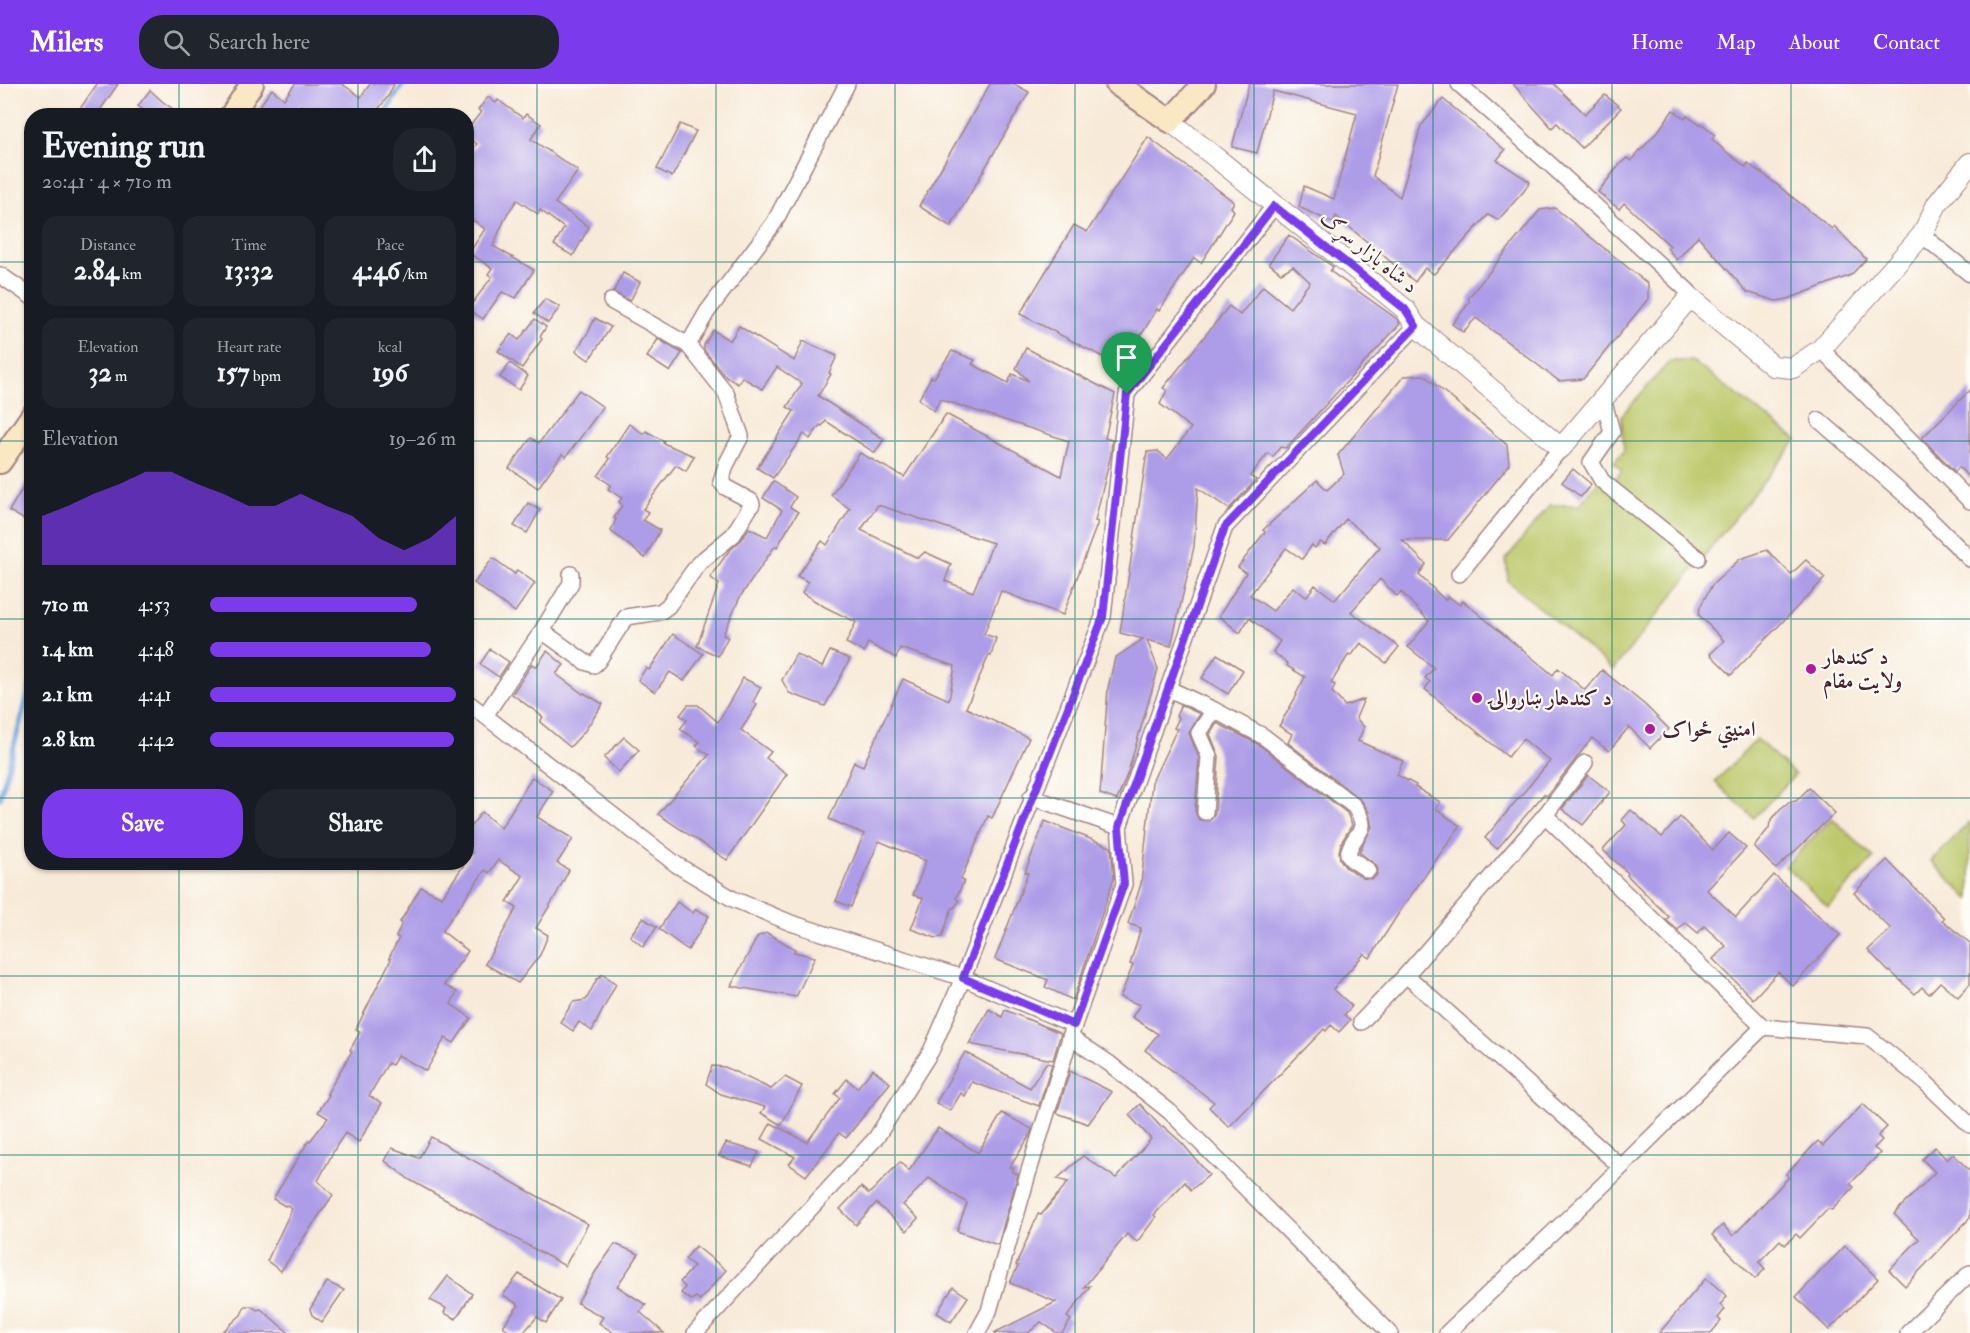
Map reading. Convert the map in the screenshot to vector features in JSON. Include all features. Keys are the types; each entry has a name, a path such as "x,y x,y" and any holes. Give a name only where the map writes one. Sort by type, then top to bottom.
{"main road":[{"path":"236,108 252,84"},
{"path":"1118,84 1170,121 1204,84"},
{"path":"0,462 24,428"}],"street":[{"path":"688,345 707,312 774,223 847,84"},
{"path":"1459,84 1689,292 1690,297 1773,366 1793,368 1821,350 1922,235 1937,204 1970,163"},
{"name":"د شاه بازار سړګ","path":"1170,121 1405,309 1416,326 1561,448"},
{"path":"695,1333 876,1138 931,1051 963,978 1031,797 1103,617 1127,394 1274,206"},
{"path":"1922,235 1970,274"},
{"path":"0,275 24,292"},
{"path":"1460,574 1561,448 1690,297"},
{"path":"542,631 585,662 594,665 626,617 660,612 668,606 699,563 733,535 752,504 751,501 725,487 721,482 726,465 741,436 726,393 688,345 611,301"},
{"path":"977,1333 989,1311 1072,1031 1124,884 1119,827 1225,527 1416,326"},
{"path":"1821,350 1970,501"},
{"path":"1605,406 1612,432 1591,462 1602,481 1698,558"},
{"path":"1819,420 1903,493 1970,559"},
{"path":"486,714 542,631 571,583 571,574"},
{"path":"1169,689 1263,736 1354,806 1362,818 1361,830 1348,854 1351,859 1368,870"},
{"path":"474,706 677,865 733,899 791,923 963,978 1072,1031 1170,1112 1390,1333"},
{"path":"1205,812 1209,756 1199,733 1214,710"},
{"path":"1361,1022 1406,975 1545,815 1585,763"},
{"path":"1031,797 1119,827"},
{"path":"1545,815 1763,1027 1867,1036 1925,1082 1970,1125"},
{"path":"1406,975 1621,1167"},
{"path":"1447,1333 1763,1027"},
{"path":"1908,1333 1970,1273"}],"green space":[{"path":"1670,361 1692,361 1797,440 1613,670 1508,581 1506,559 1550,505 1579,505 1603,476 1613,483 1622,470 1614,462 1624,451 1621,416"},
{"path":"1757,739 1795,775 1754,818 1715,782"},
{"path":"1832,818 1874,858 1828,907 1785,866"},
{"path":"1970,822 1970,900 1931,861"}],"building":[{"path":"97,84 118,84 102,108 80,108"},
{"path":"295,84 342,84 361,97 370,84 394,84 379,108 305,108 301,105 299,108 258,108 272,89 284,99"},
{"path":"990,84 1014,84 1029,92 951,227 919,206"},
{"path":"1249,84 1398,84 1373,176 1400,197 1421,126 1443,99 1505,150 1497,160 1530,182 1498,220 1488,215 1434,274 1425,268 1415,282 1336,216 1333,223 1299,207 1304,186 1334,199 1357,113 1273,91 1257,153 1232,147"},
{"path":"1513,84 1554,84 1585,114 1605,95 1621,108 1582,148 1557,123 1552,128"},
{"path":"150,90 171,108 140,108 138,106"},
{"path":"488,97 496,103 498,100 523,118 526,114 541,124 531,139 578,171 555,203 589,227 573,256 554,245 564,228 540,210 538,214 517,200 507,214 493,246 534,270 516,298 502,292 483,319 474,313 474,301 492,277 488,274 492,268 474,256 474,246 485,229 474,221 474,148 477,144 474,142 474,121 481,112 478,110"},
{"path":"1673,110 1700,125 1701,123 1715,135 1712,139 1725,151 1746,167 1748,163 1761,172 1832,229 1834,226 1866,259 1851,275 1788,299 1776,301 1747,292 1698,236 1677,260 1667,248 1670,246 1624,203 1619,209 1598,192 1620,164 1627,158 1631,161 1659,130"},
{"path":"680,124 696,131 672,177 657,169"},
{"path":"1148,137 1234,202 1231,207 1234,211 1201,263 1194,258 1159,311 1157,309 1137,342 1142,345 1128,370 1020,314 1074,225 1087,232"},
{"path":"1555,208 1648,284 1648,299 1583,379 1559,381 1476,318 1463,332 1452,324 1469,303 1469,297 1540,210"},
{"path":"1289,235 1333,267 1330,271 1397,319 1400,324 1286,448 1280,447 1273,457 1268,453 1250,476 1256,480 1229,509 1198,488 1194,547 1171,646 1147,640 1158,669 1128,772 1117,800 1100,794 1108,688 1115,658 1143,639 1120,633 1147,452 1158,451 1167,459 1191,428 1160,404 1167,390 1163,388 1229,306 1240,315 1263,286 1290,308 1310,282 1293,266 1281,273 1269,263"},
{"path":"623,273 640,282 630,301 613,292"},
{"path":"545,299 560,307 548,323 534,313"},
{"path":"595,318 611,327 589,360 576,351"},
{"path":"535,319 546,327 540,337 542,339 522,368 498,351 511,334 519,340"},
{"path":"739,326 794,361 803,341 837,356 829,373 831,374 818,396 884,439 875,453 826,421 822,426 820,425 810,439 804,434 773,478 757,468 794,411 787,407 802,384 777,367 762,389 742,377 738,384 726,377 704,350 704,345 713,330 730,341"},
{"path":"658,339 682,353 670,372 647,357"},
{"path":"1026,348 1115,394 1105,438 1112,440 1111,454 1095,521 1098,522 1063,615 1001,591 984,634 996,638 991,656 989,655 966,708 1029,738 992,818 988,816 961,879 964,881 956,898 959,901 952,908 942,937 936,938 911,929 923,898 913,895 926,861 879,841 851,907 836,901 864,834 829,819 854,762 863,766 903,679 949,700 955,666 900,648 896,658 868,643 864,652 846,643 856,622 802,593 808,582 797,576 822,541 827,545 850,509 831,495 860,453 904,477 946,414 1061,476 1069,441 940,399 934,411 919,399 931,377 934,378 952,351 975,360 972,364 1008,383 1012,374 1029,381 1016,368","holes":["878,505 993,543 973,592 945,581 951,564 925,552 918,558 861,530"]},
{"path":"510,363 528,376 519,390 500,377"},
{"path":"1424,375 1507,445 1509,465 1448,540 1402,540 1426,564 1419,575 1445,600 1448,596 1460,605 1463,601 1553,675 1558,668 1585,690 1602,670 1645,705 1669,729 1650,748 1629,727 1609,751 1592,738 1547,796 1544,794 1497,849 1485,838 1550,761 1523,739 1508,757 1425,689 1430,682 1425,678 1434,668 1408,647 1429,621 1401,592 1397,596 1380,579 1351,612 1399,647 1386,663 1361,643 1351,656 1349,654 1331,683 1335,685 1332,692 1345,706 1364,699 1356,718 1364,727 1358,741 1403,761 1397,775 1440,802 1436,809 1460,826 1370,958 1364,954 1333,989 1352,1006 1344,1015 1350,1020 1339,1032 1331,1025 1326,1031 1324,1029 1229,1127 1209,1107 1214,1102 1145,1050 1158,1034 1132,1017 1140,1005 1120,997 1133,965 1130,964 1141,928 1128,924 1141,884 1152,782 1177,729 1174,728 1179,718 1176,716 1181,705 1200,714 1189,733 1199,758 1195,811 1199,820 1209,821 1215,813 1219,756 1210,734 1217,723 1258,744 1347,813 1352,825 1341,843 1340,859 1345,867 1363,878 1372,879 1376,876 1378,870 1376,865 1359,852 1372,827 1369,812 1362,801 1288,743 1292,734 1279,726 1305,677 1287,666 1288,664 1273,652 1280,641 1249,618 1240,633 1219,616 1246,573 1238,567 1265,532 1263,530 1317,480 1327,490 1344,474 1338,455 1404,376","holes":["1346,519 1380,547 1335,600 1315,585 1306,597 1293,587 1273,611 1250,595 1286,548 1302,559 1312,545 1315,548 1320,542 1325,545"]},
{"path":"579,390 603,407 566,457 562,454 538,488 509,468 531,438 539,443"},
{"path":"1970,390 1970,479 1959,467 1955,472 1922,438"},
{"path":"629,424 644,434 646,431 664,441 663,443 694,456 686,471 676,465 643,509 648,512 643,520 660,530 645,558 611,531 616,519 614,518 622,505 619,502 622,498 608,489 611,485 598,476 610,459 607,457"},
{"path":"1573,469 1591,484 1581,497 1562,482"},
{"path":"773,481 796,497 790,507 798,512 777,547 775,546 740,597 723,635 728,637 718,656 697,646 719,584 710,577 749,528 767,537 782,510 763,498"},
{"path":"24,486 24,519 9,511"},
{"path":"528,503 540,510 527,533 514,526"},
{"path":"1767,550 1791,574 1806,560 1825,578 1731,675 1710,654 1724,641 1699,615 1700,607 1712,585 1740,559"},
{"path":"493,558 515,574 517,570 535,583 515,612 474,583"},
{"path":"673,634 703,654 684,681 670,672 655,692 638,680 646,668 649,670"},
{"path":"490,649 509,662 499,677 480,664"},
{"path":"547,651 564,665 556,674 583,694 603,704 584,732 570,747 540,722 543,717 512,694 532,664 536,667"},
{"path":"830,651 850,659 825,706 789,693 782,680 796,654 822,667"},
{"path":"1217,654 1243,670 1228,694 1202,678"},
{"path":"743,678 761,687 753,702 757,705 741,730 771,752 766,758 787,774 727,860 658,814 709,755 696,746 700,742 680,729 687,720 680,715 688,705 698,705 718,722"},
{"path":"624,737 639,750 619,772 604,758"},
{"path":"1588,775 1610,792 1583,825 1562,809"},
{"path":"532,777 553,791 537,817 573,839 557,863 569,870 536,928 548,935 540,955 518,983 485,964 517,908 507,902 523,876 498,860 489,873 485,870 442,931 468,951 444,985 457,992 451,1004 471,1018 454,1043 445,1038 426,1071 398,1055 392,1065 388,1063 369,1096 382,1103 359,1142 345,1133 337,1145 318,1181 333,1195 281,1271 267,1261 292,1209 273,1199 309,1140 328,1118 318,1112 352,1051 350,1050 360,1032 356,1029 399,938 396,937 402,923 400,922 421,887 442,897 460,870 474,870 474,822 482,812 501,828"},
{"path":"1809,788 1835,813 1776,869 1754,847 1780,809 1789,802 1796,801"},
{"path":"1631,810 1662,837 1680,817 1713,850 1729,833 1746,848 1707,890 1736,917 1774,875 1840,935 1793,986 1778,972 1753,999 1713,959 1726,946 1704,926 1698,933 1685,922 1678,930 1666,920 1669,917 1627,875 1628,873 1603,850 1626,825 1622,820"},
{"path":"1045,821 1111,847 1114,878 1073,1000 1045,987 1048,980 995,959"},
{"path":"1887,860 1944,918 1942,920 1970,943 1970,984 1958,997 1940,982 1929,994 1922,987 1915,994 1868,950 1891,929 1854,893"},
{"path":"677,902 693,913 696,909 709,916 688,950 659,929"},
{"path":"643,918 657,927 643,947 630,936"},
{"path":"767,933 795,949 794,952 815,957 796,997 731,986 758,936"},
{"path":"603,974 616,984 592,1031 579,1022 573,1031 560,1022 573,1002 586,1000 597,979"},
{"path":"989,1009 1002,1017 1005,1010 1061,1033 1053,1060 969,1044"},
{"path":"965,1052 1030,1088 1046,1063 1052,1064 1039,1106 972,1082 965,1096 961,1093 950,1111 936,1103"},
{"path":"712,1066 725,1067 771,1089 785,1077 802,1086 781,1125 761,1113 765,1107 721,1094 706,1084"},
{"path":"873,1069 890,1083 846,1138 839,1133 806,1176 789,1164 795,1157 762,1139 771,1123 807,1142 840,1098 835,1094 847,1079 857,1088"},
{"path":"1070,1071 1112,1092 1088,1124 1057,1113"},
{"path":"1140,1104 1161,1127 1163,1126 1182,1143 1209,1175 1191,1190 1185,1182 1154,1215 1156,1217 1137,1242 1127,1234 1084,1287 1090,1286 1067,1317 1071,1320 1062,1333 1057,1333 1041,1322 1028,1333 994,1333 1056,1302 1010,1283 1018,1266 1016,1265 1038,1214 1041,1215 1068,1182 1057,1179 1083,1156 1116,1178 1151,1139 1129,1115"},
{"path":"1863,1104 1887,1127 1878,1136 1882,1140 1874,1148 1880,1153 1850,1184 1854,1187 1832,1210 1828,1209 1800,1238 1796,1234 1785,1245 1780,1240 1759,1262 1765,1269 1755,1279 1712,1235 1723,1225 1733,1236 1789,1177 1786,1174 1818,1141 1823,1146"},
{"path":"1002,1113 1032,1129 1010,1167 1014,1168 1012,1172 1018,1174 998,1245 957,1231 967,1203 929,1178 903,1205 918,1218 907,1231 876,1203 856,1225 840,1209 861,1187 869,1194 900,1162 909,1171 938,1128 978,1153"},
{"path":"431,1137 588,1224 565,1266 410,1180 385,1161 392,1148 419,1158"},
{"path":"726,1143 759,1152 752,1166 719,1156"},
{"path":"1935,1147 1947,1160 1953,1154 1970,1171 1970,1218 1905,1286 1889,1270 1919,1239 1894,1214 1935,1172 1922,1159"},
{"path":"615,1244 639,1254 617,1286 646,1305 640,1312 664,1333 614,1333 599,1323 603,1317 577,1303"},
{"path":"696,1246 726,1270 700,1300 696,1297 691,1300 681,1293 685,1287 680,1282 694,1266 685,1259"},
{"path":"1845,1246 1878,1279 1829,1330 1796,1297"},
{"path":"519,1274 561,1300 546,1323 537,1317 523,1333 511,1333 503,1326 519,1305 503,1295"},
{"path":"448,1276 472,1294 456,1319 444,1313 446,1308 430,1300"},
{"path":"1706,1278 1727,1296 1720,1305 1725,1309 1718,1318 1721,1321 1711,1333 1659,1333"},
{"path":"327,1282 344,1290 322,1322 312,1315 310,1309"},
{"path":"953,1287 968,1297 951,1322 937,1313"},
{"path":"245,1306 261,1309 289,1333 221,1333 241,1315"}],"waterway":[{"path":"388,108 403,84"},
{"path":"0,798 24,709"}],"place":[{"name":"د کندهار ولايت مقام","path":"1811,669"},
{"name":"د کندهار ښاروالۍ","path":"1477,698"},
{"name":"امنيتي ځواک","path":"1650,729"}],"route":[{"path":"1274,206 1405,309 1416,326 1225,527 1119,827 1124,884 1074,1025 963,978 1031,797 1103,617 1127,394 1274,206"}]}
